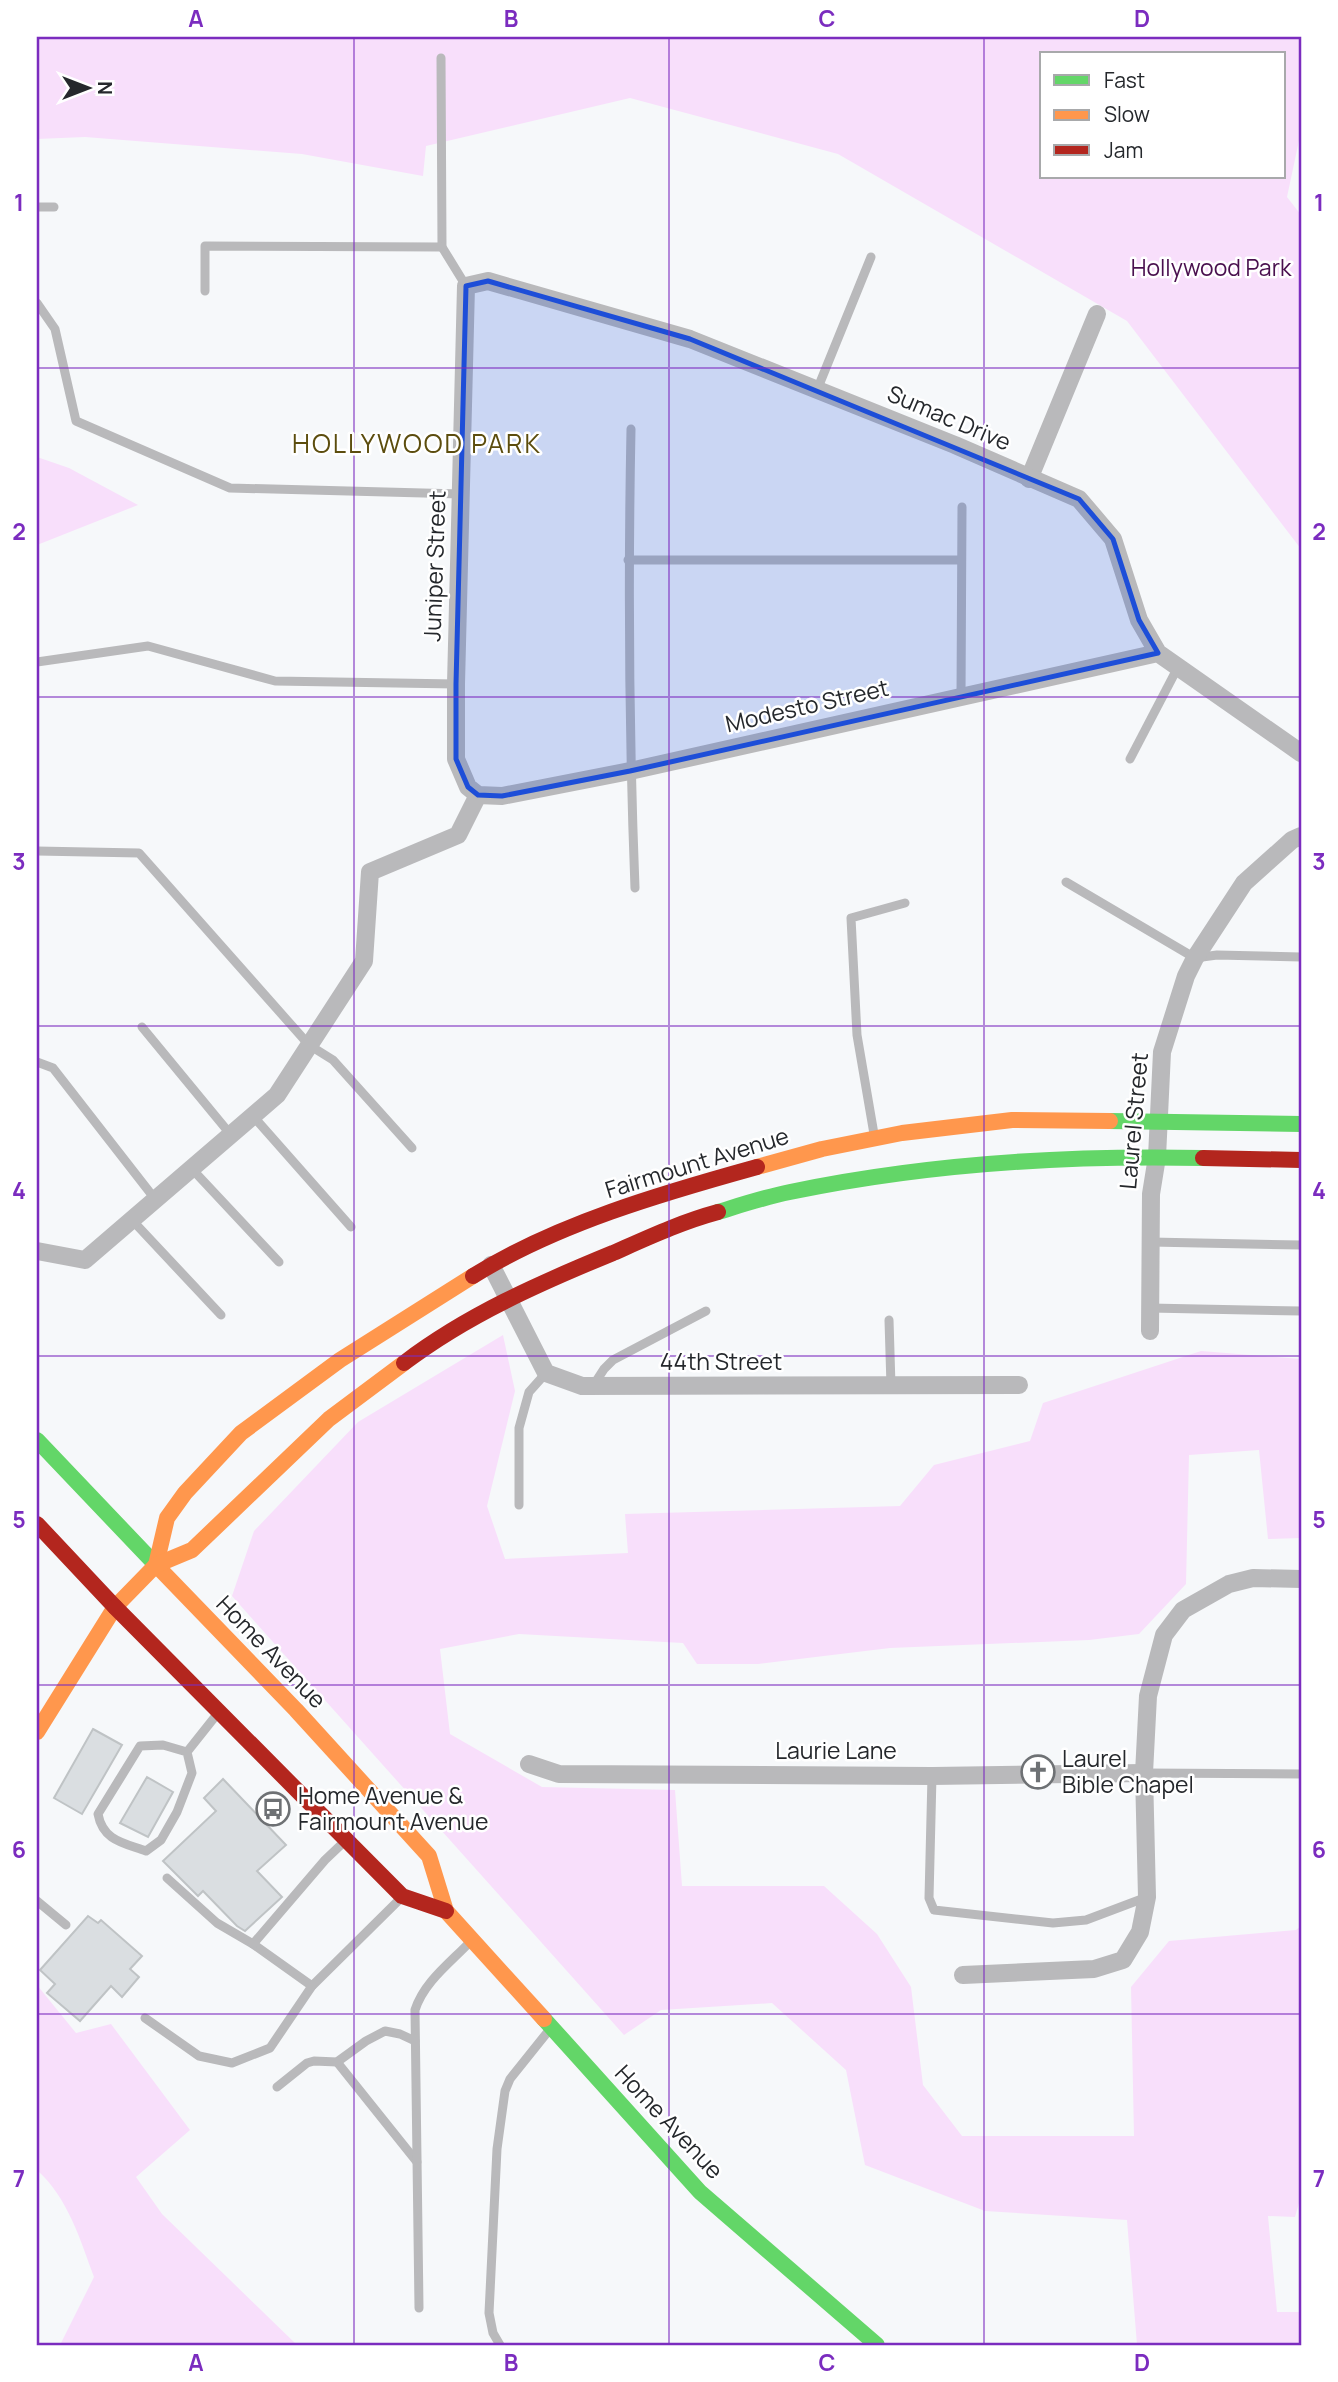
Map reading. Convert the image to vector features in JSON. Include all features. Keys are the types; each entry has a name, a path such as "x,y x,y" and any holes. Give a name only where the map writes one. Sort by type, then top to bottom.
{"main road":[{"name":"Fairmount Avenue","path":"156,1564 159,1541 167,1518 185,1493 241,1433 340,1360 491,1265 537,1242 662,1193 822,1149 902,1133 1012,1120 1301,1124"},
{"path":"37,1732 115,1607 156,1564 192,1550 329,1419 442,1335 508,1299 692,1219 788,1192 894,1175 1034,1160 1157,1157 1301,1160"},
{"name":"Home Avenue","path":"37,1440 296,1710 429,1856 446,1912 700,2192 877,2345"},
{"name":"Home Avenue","path":"37,1524 115,1607 402,1896 446,1912"}],"street":[{"name":"Sumac Drive","path":"466,286 488,281 690,339 955,445 1079,499 1113,539 1139,620 1158,653 1301,753"},
{"name":"Juniper Street","path":"466,286 456,759 473,791"},
{"path":"1029,479 1097,314"},
{"name":"Modesto Street","path":"473,791 502,796 630,772 1158,653"},
{"path":"37,1251 85,1260 277,1095 363,961 370,872 458,835 473,791"},
{"name":"Laurel Street","path":"1150,1331 1152,1194 1157,1157 1162,1052 1186,976 1195,958 1244,883 1301,835"},
{"path":"491,1265 546,1373"},
{"name":"44th Street","path":"546,1373 582,1386 593,1387 1019,1385"},
{"path":"964,1975 1094,1969 1123,1960 1140,1932 1147,1897 1144,1773 1148,1696 1164,1635 1183,1610 1229,1584 1253,1578 1301,1579"},
{"name":"Laurie Lane","path":"529,1764 559,1774 932,1776 1144,1773"}],"lane":[{"path":"441,58 442,247 466,286"},
{"path":"37,207 54,207"},
{"path":"205,291 205,246 442,247"},
{"path":"817,390 871,257"},
{"path":"37,303 55,329 76,421 230,488 461,494"},
{"path":"631,429 628,560 630,772 635,888"},
{"path":"961,507 961,697"},
{"path":"628,560 960,560"},
{"path":"37,662 148,646 275,681 456,684"},
{"path":"1130,759 1178,667"},
{"path":"37,850 139,853 309,1045 333,1060 412,1148"},
{"path":"1066,882 1195,958 1217,955 1301,957"},
{"path":"875,1139 857,1035 851,918 905,903"},
{"path":"142,1027 231,1135"},
{"path":"37,1062 53,1068 155,1199"},
{"path":"253,1116 351,1227"},
{"path":"192,1169 279,1262"},
{"path":"132,1220 221,1315"},
{"path":"1151,1242 1301,1245"},
{"path":"1150,1308 1301,1311"},
{"path":"593,1387 613,1360 706,1311"},
{"path":"889,1320 891,1386"},
{"path":"519,1505 519,1428 529,1392 546,1373"},
{"path":"187,1752 219,1712"},
{"path":"163,1745 187,1752 192,1773 177,1812 161,1840 146,1851 114,1840 100,1827 98,1814 139,1746 163,1745"},
{"path":"1144,1773 1301,1774"},
{"path":"932,1776 929,1898 934,1910 1053,1923 1086,1920 1147,1897"},
{"path":"253,1944 325,1860 347,1839"},
{"path":"167,1878 217,1923 253,1944 312,1986"},
{"path":"145,2018 199,2056 232,2063 270,2048 312,1986 402,1896"},
{"path":"37,1901 66,1925"},
{"path":"419,2308 415,2010 419,1996 471,1940"},
{"path":"500,2345 493,2333 489,2313 498,2150 505,2091 510,2079 551,2027"},
{"path":"277,2087 307,2063 337,2062 385,2031 415,2041"},
{"path":"337,2062 417,2162"}],"highlighted area":[{"path":"488,281 690,339 1079,499 1113,539 1139,620 1158,653 630,771 502,796 478,795 468,787 456,759 466,286"}],"green space":[{"name":"Hollywood Park","path":"37,37 1301,37 1301,131 1287,197 1301,215 1301,549 1127,321 838,154 630,98 426,146 423,176 302,154 85,137 37,139"},
{"path":"37,457 69,468 138,505 37,545"},
{"path":"503,1335 515,1391 487,1506 505,1559 628,1553 625,1514 900,1506 934,1465 1030,1441 1043,1403 1201,1351 1301,1359 1301,1538 1268,1539 1259,1450 1189,1455 1186,1584 1139,1634 1089,1640 890,1648 758,1664 697,1664 683,1643 519,1634 440,1649 450,1734 542,1787 675,1790 682,1886 824,1886 877,1934 911,1987 923,2085 962,2136 1134,2136 1131,1987 1169,1941 1296,1930 1301,1926 1301,2196 1295,2217 1268,2216 1277,2312 1301,2312 1301,2345 1137,2345 1127,2220 985,2211 865,2165 846,2070 772,2003 661,2010 624,2035 232,1596 254,1531 358,1422"},
{"path":"37,1985 76,2033 111,2024 190,2130 136,2177 162,2214 297,2345 60,2345 94,2277 65,2206 37,2170"}],"building":[{"path":"93,1729 122,1745 82,1814 54,1798"},
{"path":"147,1777 173,1792 148,1837 120,1823"},
{"path":"223,1779 286,1845 257,1871 282,1897 245,1931 203,1891 198,1896 163,1861 216,1811 204,1798"},
{"path":"88,1916 98,1923 101,1920 142,1956 130,1969 139,1977 122,1997 111,1986 80,2021 47,1993 55,1984 40,1970"}],"traffic: fast":[{"path":"1110,1121 1301,1124"},
{"path":"718,1212 790,1192 841,1182 944,1168 1047,1160 1203,1158"},
{"path":"37,1440 156,1565"},
{"path":"544,2019 700,2192 877,2345"}],"traffic: slow":[{"path":"757,1167 822,1149 902,1133 1012,1120 1110,1121"},
{"path":"156,1565 167,1518 185,1493 241,1433 340,1360 473,1276"},
{"path":"37,1732 115,1607 156,1565 192,1550 329,1419 404,1363"},
{"path":"156,1565 296,1710 429,1856 446,1911 544,2019"}],"traffic: jam":[{"path":"1203,1158 1301,1160"},
{"path":"473,1276 539,1241 611,1212 757,1167"},
{"path":"404,1363 453,1330 531,1288 664,1231 718,1212"},
{"path":"37,1524 115,1607"},
{"path":"115,1607 402,1896 446,1911"}],"place":[{"name":"Laurel Bible Chapel","path":"1038,1772"},
{"name":"Home Avenue & Fairmount Avenue","path":"273,1809"}],"district":[{"name":"HOLLYWOOD PARK","path":"417,444"}]}
